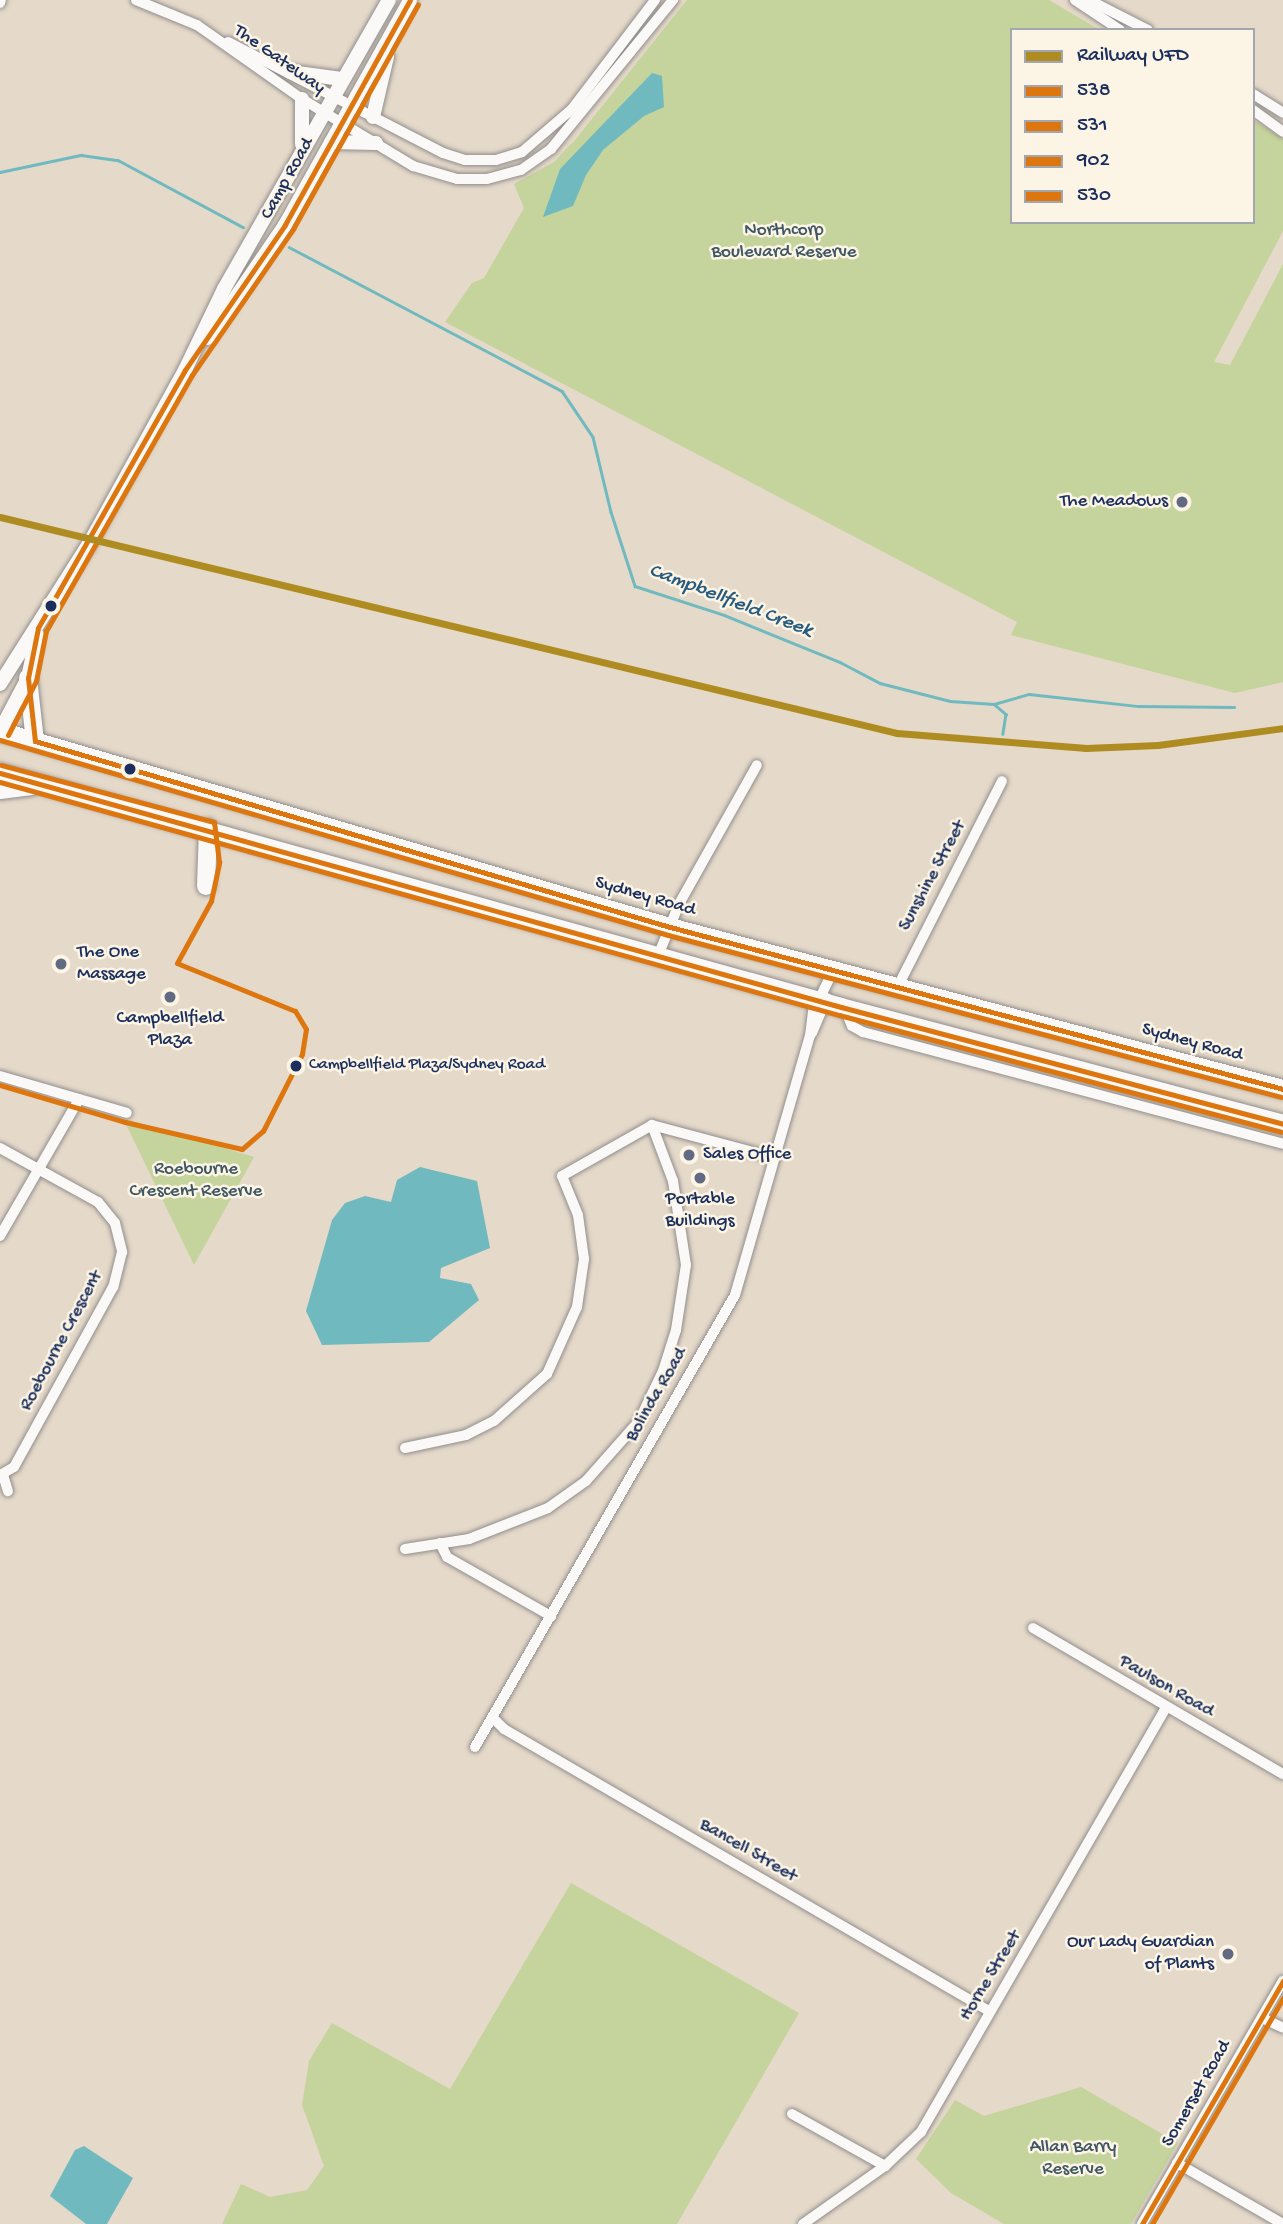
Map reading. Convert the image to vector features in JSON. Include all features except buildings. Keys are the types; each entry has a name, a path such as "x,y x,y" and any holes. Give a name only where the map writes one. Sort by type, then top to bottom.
{"highway":[{"path":"29,677 35,741"},
{"name":"Sydney Road","path":"0,731 670,927 1283,1089"},
{"path":"0,773 208,828 845,1009 1283,1124"},
{"path":"0,790 46,785"},
{"path":"206,886 208,828"}],"main road":[{"name":"Camp Road","path":"0,684 38,628 97,530 185,370 224,289 388,0"},
{"name":"Camp Road","path":"185,370 271,247 410,0"},
{"path":"373,117 378,82 397,25"},
{"path":"290,72 342,79"},
{"path":"302,99 302,149"},
{"path":"331,142 376,143"},
{"name":"Camp Road","path":"0,731 29,677 38,628"}],"street":[{"name":"The Gateway","path":"136,0 188,20 302,99 413,166 457,179 487,179 521,170 537,161 570,130 673,0"},
{"path":"1075,0 1117,28"},
{"path":"1089,0 1144,28"},
{"name":"The Gateway","path":"215,37 290,72 426,146 465,160 496,160 522,152 572,109 652,3"},
{"path":"1255,95 1283,113"},
{"path":"1255,111 1283,132"},
{"path":"658,956 670,927 757,765"},
{"name":"Sunshine Street","path":"897,988 1002,781"},
{"name":"Bolinda Road","path":"475,1747 735,1294 810,1036 833,971"},
{"path":"845,1009 852,1026 863,1032 1283,1144"},
{"path":"0,1076 127,1113"},
{"path":"1130,1104 1135,1085"},
{"path":"0,1236 79,1098"},
{"path":"405,1448 466,1436 494,1421 547,1374 578,1307 584,1259 578,1214 562,1176 652,1125 775,1158"},
{"path":"405,1549 516,1524 548,1508 586,1481 639,1421 663,1371 676,1330 686,1265 673,1181 652,1125"},
{"name":"Roebourne Crescent","path":"0,1148 91,1197 109,1214 121,1241 122,1263 113,1287 14,1467 1,1475 8,1491"},
{"path":"440,1543 447,1556 551,1616"},
{"name":"Paulson Road","path":"1033,1628 1283,1774"},
{"name":"Horne Street","path":"803,2224 885,2166 921,2132 1166,1708"},
{"name":"Bancell Street","path":"493,1718 505,1729 989,2011"},
{"name":"Somerset Road","path":"1142,2224 1283,1981"},
{"path":"1262,2018 1283,2028"},
{"path":"792,2114 885,2166"},
{"path":"1177,2162 1283,2224"}],"green space":[{"name":"Northcorp Boulevard Reserve","path":"687,0 1049,0 1097,28 1010,28 1010,224 1255,224 1255,121 1283,138 1283,231 1214,362 1230,365 1283,264 1283,682 1235,693 1011,635 1017,622 445,322 472,283 484,278 524,208 514,184 554,162 575,140"},
{"name":"Roebourne Crescent Reserve","path":"123,1118 254,1157 194,1265"},
{"path":"571,1883 799,2013 677,2224 222,2224 241,2184 270,2197 307,2190 324,2166 302,2105 309,2061 332,2023 450,2089"},
{"name":"Allan Barry Reserve","path":"1081,2087 1178,2143 1131,2224 1004,2224 951,2193 916,2159 955,2100 984,2116"}],"water":[{"path":"652,73 662,76 664,107 644,116 603,150 586,175 573,206 543,217 560,169"},
{"path":"420,1167 477,1181 490,1248 441,1268 440,1278 471,1284 479,1300 429,1342 322,1345 306,1311 332,1220 345,1203 365,1196 391,1202 397,1180"},
{"path":"84,2146 133,2178 107,2224 86,2224 50,2196 75,2150"}],"waterway":[{"name":"Campbellfield Creek","path":"0,172 81,155 118,160 243,227"},
{"name":"Campbellfield Creek","path":"289,247 562,391 593,437 611,512 635,586 724,615 840,662 880,683 950,701 994,704 1029,694 1138,706 1234,707"},
{"path":"994,704 1006,714 1003,734"}],"rail line":[{"name":"UFD","path":"0,517 897,733 1086,748 1158,745 1283,728"}],"transit line":[{"name":"538","path":"410,0 285,225 185,370 38,628 28,678 35,741 670,927 1283,1089"},
{"name":"902","path":"8,735 36,681 46,631 192,375 293,229 418,4"},
{"name":"531","path":"0,740 668,935 1281,1097"},
{"name":"530","path":"0,1085 125,1122 242,1149 263,1131 302,1054 306,1029 295,1011 177,963 211,901 219,862 214,822 2,765"},
{"name":"538","path":"0,773 841,1007 1283,1124"},
{"name":"531","path":"0,782 839,1015 1281,1132"},
{"name":"538","path":"1142,2224 1283,1981"},
{"name":"531","path":"1152,2224 1283,1998"}],"place":[{"name":"The Meadows","path":"1182,502"},
{"name":"The One Massage","path":"61,964"},
{"name":"Campbellfield Plaza","path":"170,997"},
{"name":"Campbellfield Plaza/Sydney Road","path":"296,1066"},
{"name":"Sales Office","path":"689,1155"},
{"name":"Portable Buildings","path":"700,1178"},
{"name":"Our Lady Guardian of Plants","path":"1228,1954"}]}
